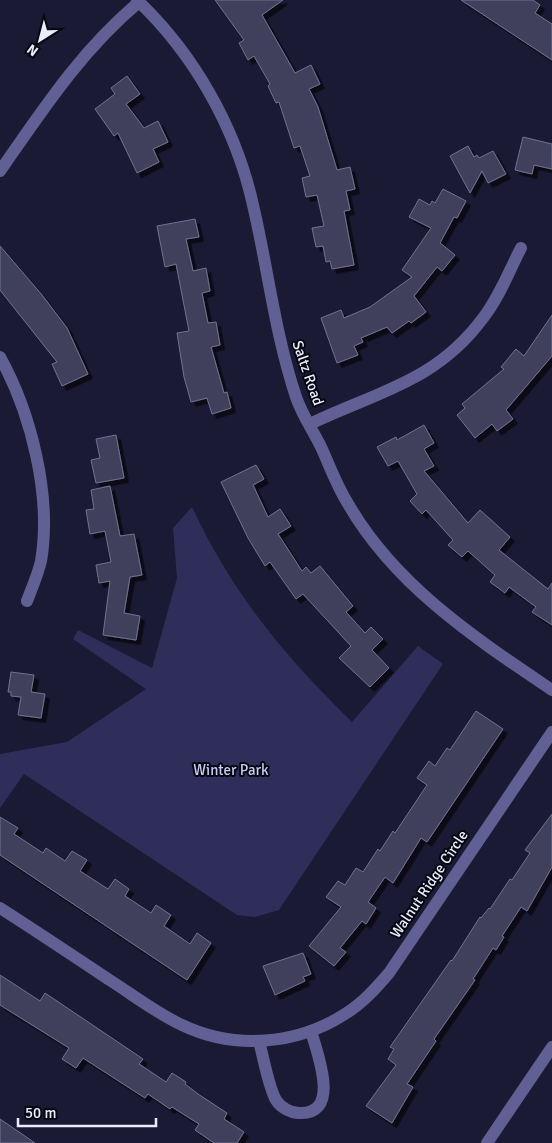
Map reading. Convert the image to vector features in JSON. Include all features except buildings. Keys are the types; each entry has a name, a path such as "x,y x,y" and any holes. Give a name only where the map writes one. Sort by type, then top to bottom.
{"street":[{"path":"0,171 63,80 95,42 138,1"},
{"name":"Saltz Road","path":"138,1 171,35 193,67 218,108 235,147 253,204 284,359 297,400 347,503 376,543 403,575 432,604 468,634 552,690"},
{"path":"310,424 404,385 448,356 468,338 485,317 522,248"},
{"path":"0,357 22,403 33,444 42,499 44,537 40,563 27,601"},
{"name":"Walnut Ridge Circle","path":"0,908 183,1026 225,1039 259,1041 289,1037 311,1031 345,1014 358,1005 389,972 552,732"},
{"path":"259,1041 276,1100 283,1108 294,1113 307,1114 315,1109 323,1100 326,1089 311,1031"},
{"path":"487,1143 552,1047"}],"green space":[{"name":"Winter Park","path":"192,507 225,568 262,622 304,673 352,722 418,646 443,664 279,910 255,917 237,915 24,774 0,808 0,754 67,742 146,689 73,639 78,630 152,668 177,578 173,528"}]}
